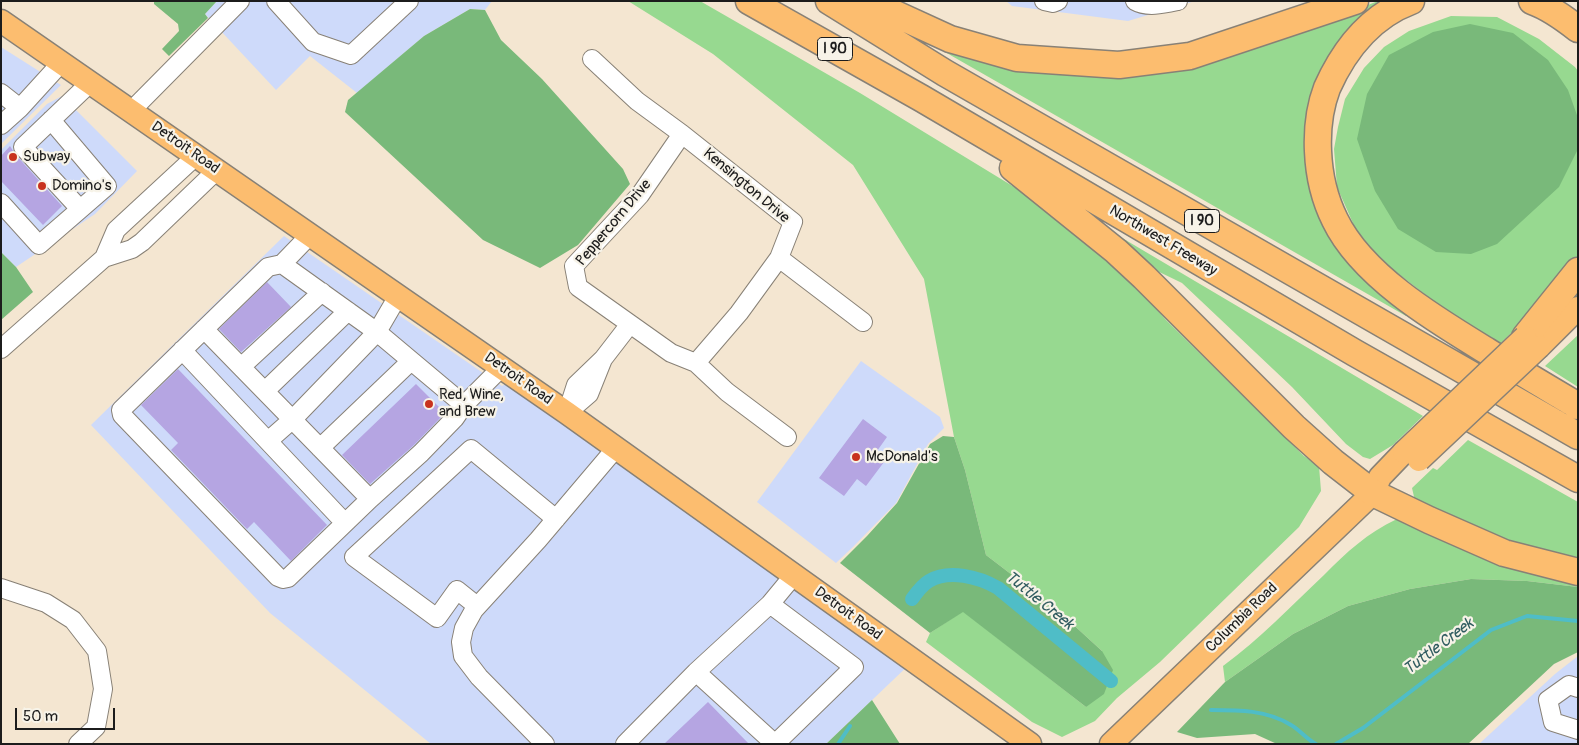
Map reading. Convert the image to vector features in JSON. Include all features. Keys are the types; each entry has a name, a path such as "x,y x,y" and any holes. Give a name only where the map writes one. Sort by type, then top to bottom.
{"highway":[{"name":"Northwest Freeway","path":"749,1 921,98 1355,354 1578,479"},
{"name":"I 90","path":"829,1 945,73 1578,436"},
{"path":"867,1 950,39 1017,58 1120,65 1190,56 1355,1"},
{"path":"1411,1 1379,19 1355,41 1336,67 1324,97 1317,125 1318,164 1322,191 1335,222 1356,252 1384,280 1413,304 1443,324 1578,406"},
{"path":"1532,1 1541,4 1578,29"},
{"path":"1562,1 1578,12"},
{"path":"921,98 1028,179 1116,251 1294,427 1333,462 1373,493 1504,553 1578,572"},
{"path":"1532,342 1578,271"}],"main road":[{"name":"Detroit Road","path":"1,21 567,413 1030,744"},
{"name":"Columbia Road","path":"1111,744 1373,493 1392,485 1412,456 1532,342 1578,292"},
{"name":"Columbia Road","path":"1532,342 1578,308"}],"street":[{"path":"131,111 240,1"},
{"path":"276,1 314,42 351,55 409,1"},
{"path":"1044,1 1053,3 1058,1"},
{"path":"1135,1 1144,5 1157,5 1178,1"},
{"name":"Kensington Drive","path":"592,59 636,100 793,222 779,258 739,313 696,363"},
{"path":"1,125 20,108 61,63"},
{"path":"80,209 23,147 90,83"},
{"path":"1,93 20,108"},
{"path":"1,202 39,245 107,186 51,120"},
{"name":"Peppercorn Drive","path":"682,134 640,195 574,266 578,287 672,353 696,363 727,392 787,437"},
{"path":"104,258 116,230 196,156"},
{"path":"1,350 104,258 132,249 142,242 217,170"},
{"path":"310,235 282,264 268,267 121,410 122,415 278,577 288,578 421,453 455,418 464,405 502,368"},
{"path":"779,258 863,322"},
{"path":"282,264 377,332 464,405"},
{"path":"241,367 322,292"},
{"path":"268,441 293,419 377,332 398,296"},
{"path":"265,391 348,311"},
{"path":"567,413 576,385 603,359 630,324"},
{"path":"204,329 370,499"},
{"path":"182,350 345,523"},
{"path":"320,448 411,361"},
{"path":"545,744 479,677 463,656 461,642 464,628 477,606 556,519 616,448"},
{"path":"477,606 457,590 437,618 354,557 470,449 556,519"},
{"path":"625,744 696,672 770,604 794,575"},
{"path":"1,588 46,603 73,620 97,651 103,689 96,727 78,744"},
{"path":"696,672 775,744 854,667 770,604"},
{"path":"1578,688 1569,685 1548,700 1554,722 1578,730"}],"shaded area":[{"path":"217,1 492,1 485,10 470,9 424,36 357,93 310,56 276,90 205,14"},
{"path":"1006,1 1195,1 1128,21 1012,6"},
{"path":"1,47 61,85 1,144"},
{"path":"62,96 137,171 95,214 16,267 1,252 1,150 47,104"},
{"path":"284,236 502,386 517,378 913,661 826,744 431,744 270,613 91,425"},
{"path":"861,361 940,417 944,428 928,444 896,503 836,563 757,502"},
{"path":"1578,656 1578,744 1479,744 1555,674"}],"green space":[{"path":"154,1 217,1 205,14 208,18 169,56 162,49 179,31 178,24 154,4"},
{"path":"628,1 700,1 860,93 1024,193 1140,285 1152,304 1166,320 1304,456 1319,466 1321,491 1299,527 1160,662 1117,698 1095,721 1062,737 1032,722 926,642 930,633 963,611 1086,707 1102,651 1054,607 986,555 965,470 954,437 924,279 853,165 713,54"},
{"path":"1378,1 1396,1 1356,33 1310,163 1408,310 1406,316 924,40 1069,70 1363,7"},
{"path":"470,9 485,10 501,40 542,79 623,169 630,184 578,245 540,268 483,240 345,112 348,100 424,36"},
{"path":"1451,16 1497,17 1539,39 1578,71 1578,258 1545,300 1500,344 1436,303 1383,262 1356,230 1337,187 1334,149 1338,127 1345,99 1364,68 1384,47 1409,31"},
{"path":"1470,24 1513,33 1548,60 1568,90 1578,118 1578,149 1559,187 1497,244 1471,254 1436,252 1398,229 1375,191 1357,139 1367,94 1389,55 1433,32"},
{"path":"1107,229 1423,416 1393,445 1370,459 1363,457 1346,444 1292,387 1182,283 1151,268"},
{"path":"1,252 16,267 33,292 1,320"},
{"path":"1578,335 1578,387 1545,366"},
{"path":"943,436 954,437 965,470 986,555 1054,607 1102,651 1113,670 1104,694 1086,707 963,612 930,633 840,563 897,503 930,444"},
{"path":"1468,440 1578,502 1578,565 1516,548 1415,501 1412,488 1433,468 1437,470"},
{"path":"1397,519 1578,583 1578,587 1527,581 1471,579 1410,589 1348,606 1293,634 1225,682 1223,666 1263,634 1349,551 1376,530"},
{"path":"1471,579 1527,581 1578,587 1578,652 1554,664 1468,744 1277,744 1255,734 1197,738 1177,732 1225,682 1293,634 1348,606 1410,589"},
{"path":"872,700 900,744 826,744"}],"building":[{"path":"10,146 62,206 43,225 1,181 1,156"},
{"path":"267,282 291,307 241,352 219,329"},
{"path":"178,369 327,525 291,561 254,522 247,529 171,450 178,443 141,405"},
{"path":"416,384 445,413 414,445 370,484 342,455"},
{"path":"863,419 887,437 877,451 887,458 866,486 857,479 844,496 819,478"},
{"path":"708,702 749,744 664,744"}],"waterway":[{"name":"Tuttle Creek","path":"912,599 929,581 946,575 964,576 990,584 998,588 1111,681"},
{"name":"Tuttle Creek","path":"1336,744 1363,728 1491,630 1527,616 1578,621"},
{"name":"Tuttle Creek","path":"1211,710 1242,711 1272,716 1294,727 1316,744"},
{"name":"Tuttle Creek","path":"838,744 850,726"}],"place":[{"name":"Subway","path":"13,157"},
{"name":"Domino's","path":"42,186"},
{"name":"Red, Wine, and Brew","path":"429,404"},
{"name":"McDonald's","path":"856,457"}]}
